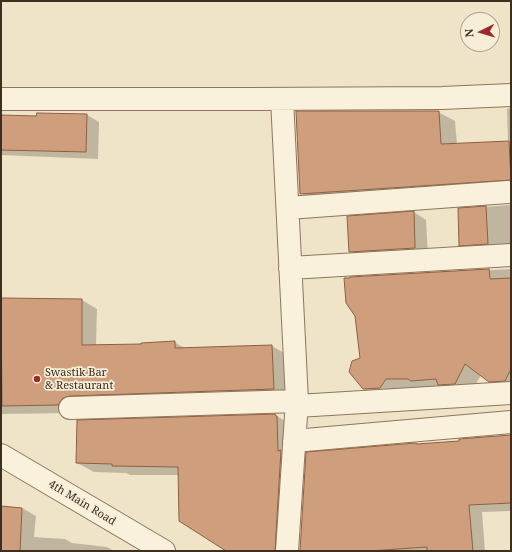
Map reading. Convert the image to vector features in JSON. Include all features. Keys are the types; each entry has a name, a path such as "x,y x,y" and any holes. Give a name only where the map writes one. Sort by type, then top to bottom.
{"street":[{"path":"1,99 282,99 511,96"},
{"path":"282,99 297,403 287,551"},
{"path":"288,208 508,192"},
{"path":"290,268 511,255"},
{"path":"70,408 297,403 511,393"},
{"path":"294,441 511,422"},
{"name":"4th Main Road","path":"1,454 164,551"}],"building":[{"path":"296,111 439,111 441,144 509,141 511,180 300,194"},
{"path":"37,113 87,114 86,152 1,150 1,115 36,116"},
{"path":"486,206 488,244 459,246 458,208"},
{"path":"414,211 415,248 349,252 347,216"},
{"path":"489,269 490,279 511,278 511,369 505,381 489,382 465,364 455,384 438,385 436,379 411,381 408,379 386,379 380,388 363,389 349,372 352,361 360,358 355,316 346,303 344,278"},
{"path":"1,298 82,299 82,345 141,344 175,341 175,348 272,345 274,389 70,396 63,398 58,405 2,406"},
{"path":"275,414 277,416 278,451 281,450 275,551 226,551 179,521 178,467 112,466 112,464 76,463 77,420"},
{"path":"511,435 511,503 469,505 473,551 427,551 427,547 370,551 300,551 306,452 459,441 459,439"},
{"path":"1,506 22,508 20,551 1,551"}],"place":[{"name":"Swastik Bar & Restaurant","path":"37,379"}]}
